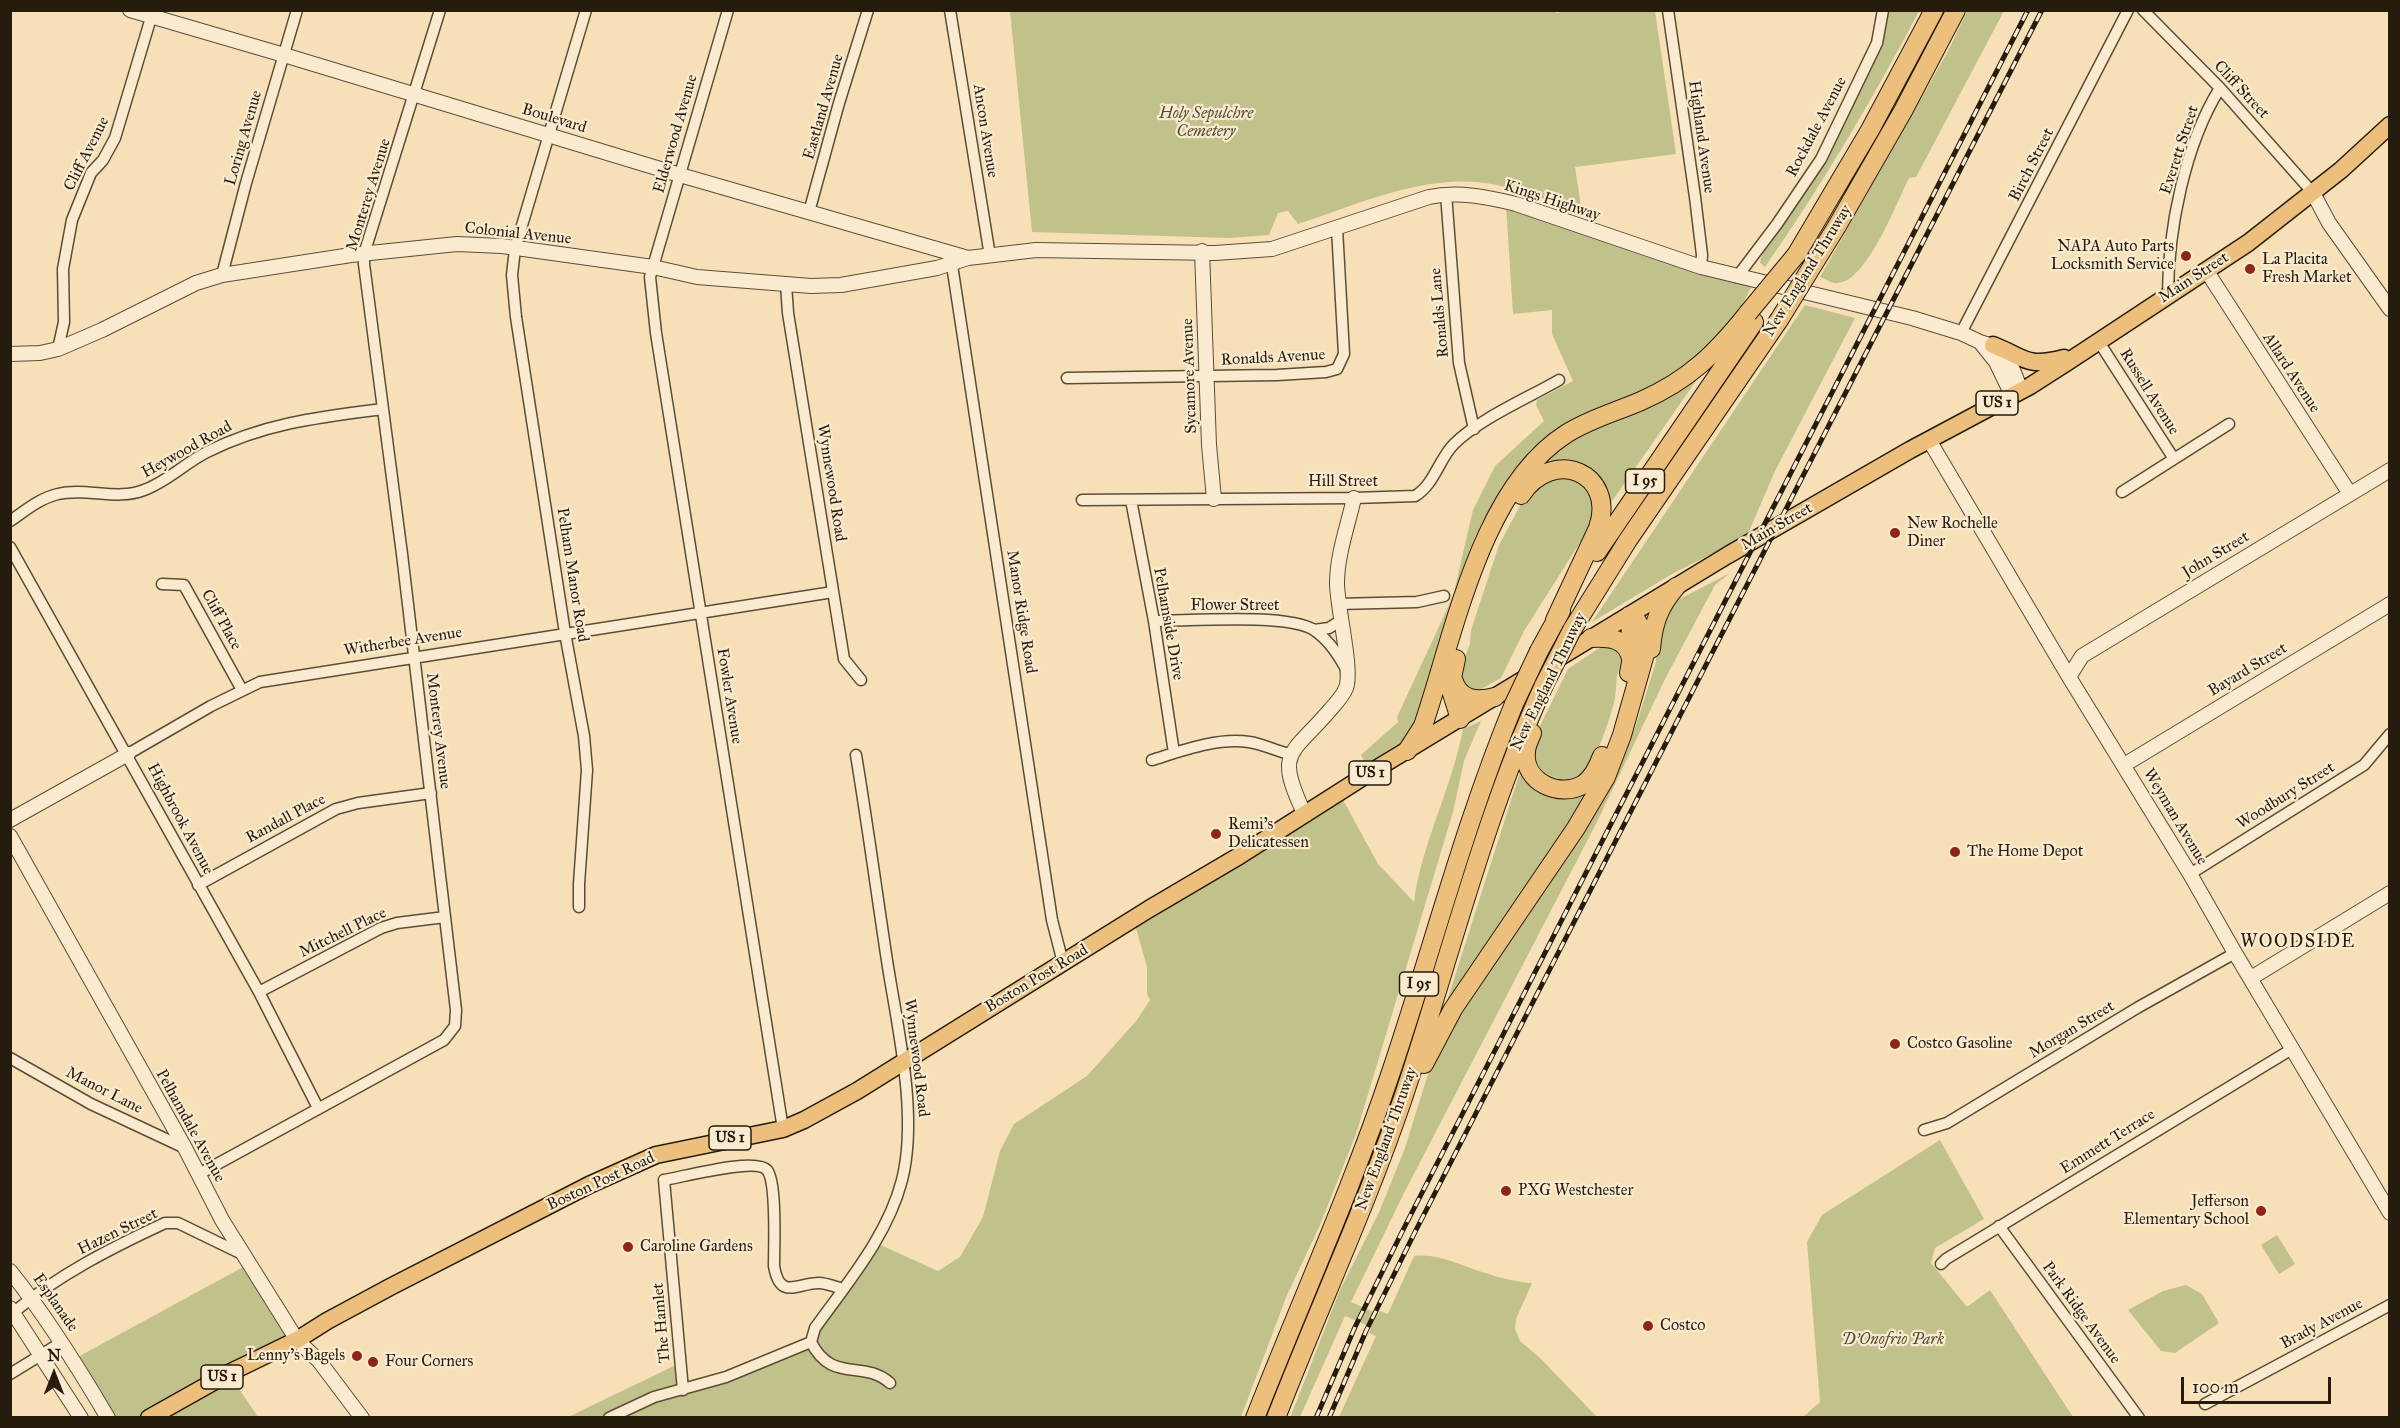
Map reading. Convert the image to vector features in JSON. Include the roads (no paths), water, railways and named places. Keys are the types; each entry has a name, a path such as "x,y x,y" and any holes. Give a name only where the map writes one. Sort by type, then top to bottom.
{"highway":[{"name":"New England Thruway","path":"1256,1418 1379,1109 1467,829 1514,704 1539,651 1555,620 1613,527 1817,221 1888,99 1934,10"},
{"name":"New England Thruway","path":"1276,1418 1363,1207 1412,1070 1499,793 1542,689 1572,630 1628,540 1779,320 1837,226 1903,111 1956,10"},
{"path":"1455,721 1446,671 1482,548 1499,510 1530,465 1552,443 1576,428 1654,394 1692,373 1753,314"},
{"path":"1407,750 1423,726 1509,515 1533,480 1549,470 1562,469 1577,472 1591,482 1600,498 1602,513 1598,528 1555,620"},
{"path":"1629,713 1650,660 1656,618 1663,603 1676,587"},
{"path":"1542,689 1537,719 1526,753 1528,766 1540,782 1554,789 1572,789 1587,781 1597,767 1618,710 1631,667 1633,645 1629,616"},
{"path":"1363,1207 1442,1028 1593,800 1615,755 1629,713 1646,644 1640,625 1629,616"},
{"path":"1591,638 1611,638 1622,643 1630,653 1631,667"},
{"path":"1446,671 1462,695 1473,700 1495,697"}],"main road":[{"name":"Main Street","path":"1149,909 1676,587 2082,353 2248,243 2313,193 2390,125"},
{"path":"1986,344 2041,364 2082,353"},
{"name":"Boston Post Road","path":"149,1418 231,1372 297,1340 392,1286 589,1185 656,1155 783,1129 804,1120 857,1091 1149,909"}],"street":[{"name":"Boulevard","path":"130,10 152,14 415,96 968,258"},
{"name":"Loring Avenue","path":"222,275 246,183 297,10"},
{"name":"Monterey Avenue","path":"199,1174 444,1040 455,1026 457,1018 364,254 440,10"},
{"name":"Pelham Manor Road","path":"579,907 587,770 584,736 565,633 516,317 512,275 515,249 586,10"},
{"name":"Elderwood Avenue","path":"653,267 728,10"},
{"name":"Eastland Avenue","path":"809,212 868,10"},
{"name":"Ancon Avenue","path":"950,10 990,256"},
{"name":"Highland Avenue","path":"1668,10 1695,198 1702,255 1701,267"},
{"name":"Rockdale Avenue","path":"1737,277 1777,224 1821,159 1877,43 1882,10"},
{"name":"Birch Street","path":"1961,333 2128,10"},
{"name":"Cliff Street","path":"2143,10 2220,88 2313,193"},
{"name":"Cliff Avenue","path":"58,349 64,315 63,269 72,220 91,173 103,160 115,138 152,14"},
{"name":"Everett Street","path":"2168,295 2169,265 2180,190 2211,102 2220,88"},
{"path":"2313,193 2330,223 2390,309"},
{"name":"Kings Highway","path":"1036,250 1215,253 1272,249 1429,197 1446,194 1491,198 1516,204 1701,267 1912,318 1961,333 2006,355 2018,383 2014,393"},
{"name":"Ronalds Lane","path":"1446,194 1459,363 1474,429"},
{"name":"Ronalds Avenue","path":"1067,378 1206,377 1326,372 1337,369 1344,354 1337,228"},
{"name":"Colonial Avenue","path":"10,354 40,353 58,349 102,330 187,287 222,275 364,254 457,244 502,246 653,267 697,277 811,286 863,283 952,265 968,258 1036,250"},
{"name":"Sycamore Avenue","path":"1202,251 1209,445 1214,499"},
{"name":"Manor Ridge Road","path":"952,265 1052,920 1062,959 1066,961"},
{"name":"Fowler Avenue","path":"653,267 650,277 656,333 783,1129"},
{"name":"Allard Avenue","path":"2206,270 2350,494"},
{"name":"Wynnewood Road","path":"786,284 844,659 861,680"},
{"name":"Russell Avenue","path":"2099,342 2174,459"},
{"name":"Hill Street","path":"1082,500 1415,496 1422,492 1444,456 1455,443 1474,429 1559,380"},
{"name":"Heywood Road","path":"10,521 40,500 59,493 141,492 204,454 238,437 267,427 311,418 384,409"},
{"path":"2122,492 2229,424"},
{"name":"Weyman Avenue","path":"1929,440 2069,677 2190,874 2235,954 2390,1213"},
{"name":"John Street","path":"2069,677 2082,656 2390,470"},
{"path":"1305,814 1289,769 1290,754 1340,698 1347,686 1348,672 1340,621 1337,580 1354,498"},
{"name":"Pelhamside Drive","path":"1131,500 1154,621 1174,753"},
{"name":"Highbrook Avenue","path":"10,547 128,754 198,885 259,992 318,1108"},
{"name":"Cliff Place","path":"162,584 184,585 242,690"},
{"name":"Witherbee Avenue","path":"10,820 260,682 833,592"},
{"path":"1338,604 1417,602 1444,596"},
{"name":"Bayard Street","path":"2124,765 2390,604"},
{"name":"Flower Street","path":"1154,621 1272,620 1303,625 1314,630 1335,650 1348,672"},
{"path":"1314,630 1329,628 1340,621"},
{"name":"Woodbury Street","path":"2190,874 2364,765 2390,734"},
{"path":"1152,760 1174,753 1236,741 1252,742 1290,754"},
{"name":"Wynnewood Road","path":"811,1342 815,1328 879,1236 893,1206 903,1179 909,1125 904,1061 856,755"},
{"name":"Randall Place","path":"198,885 336,809 358,803 431,793"},
{"name":"Pelhamdale Avenue","path":"10,836 242,1254 297,1340 319,1361 362,1418"},
{"path":"2251,978 2390,892"},
{"name":"Mitchell Place","path":"259,992 381,928 397,923 444,917"},
{"name":"Morgan Street","path":"1924,1130 1947,1123 2137,1008 2235,954"},
{"name":"Emmett Terrace","path":"1941,1264 1999,1226 2292,1049"},
{"name":"Manor Lane","path":"10,1058 92,1104 185,1148"},
{"name":"The Hamlet","path":"683,1390 664,1180 746,1165 761,1165 768,1171 773,1184 776,1277 783,1285 796,1288 819,1282 843,1289"},
{"name":"Hazen Street","path":"12,1310 88,1262 165,1223 178,1223 242,1254"},
{"name":"Park Ridge Avenue","path":"1999,1226 2139,1418"},
{"name":"Esplanade","path":"10,1271 32,1297 108,1418"},
{"name":"Brady Avenue","path":"2205,1404 2390,1305"},
{"path":"12,1310 81,1418"},
{"path":"10,1374 62,1342"},
{"path":"609,1418 654,1397 726,1377 811,1342 816,1353 826,1363 834,1367 877,1375 890,1383"},
{"path":"10,1365 41,1353"}],"railway":[{"path":"1316,1418 1355,1327 1405,1226 2028,10"},
{"path":"1329,1418 1366,1331 1416,1230 2042,10"}],"place":[{"name":"NAPA Auto Parts Locksmith Service","path":"2186,256"},
{"name":"La Placita Fresh Market","path":"2250,269"},
{"name":"New Rochelle Diner","path":"1895,533"},
{"name":"Remi's Delicatessen","path":"1216,834"},
{"name":"The Home Depot","path":"1955,852"},
{"name":"Costco Gasoline","path":"1895,1044"},
{"name":"PXG Westchester","path":"1506,1191"},
{"name":"Jefferson Elementary School","path":"2261,1211"},
{"name":"Caroline Gardens","path":"628,1247"},
{"name":"Costco","path":"1648,1326"},
{"name":"Lenny's Bagels","path":"357,1356"},
{"name":"Four Corners","path":"373,1362"}],"district":[{"name":"WOODSIDE","path":"2298,943"}],"park label":[{"name":"Holy Sepulchre Cemetery","path":"1206,123"},
{"name":"D'Onofrio Park","path":"1893,1340"}]}
